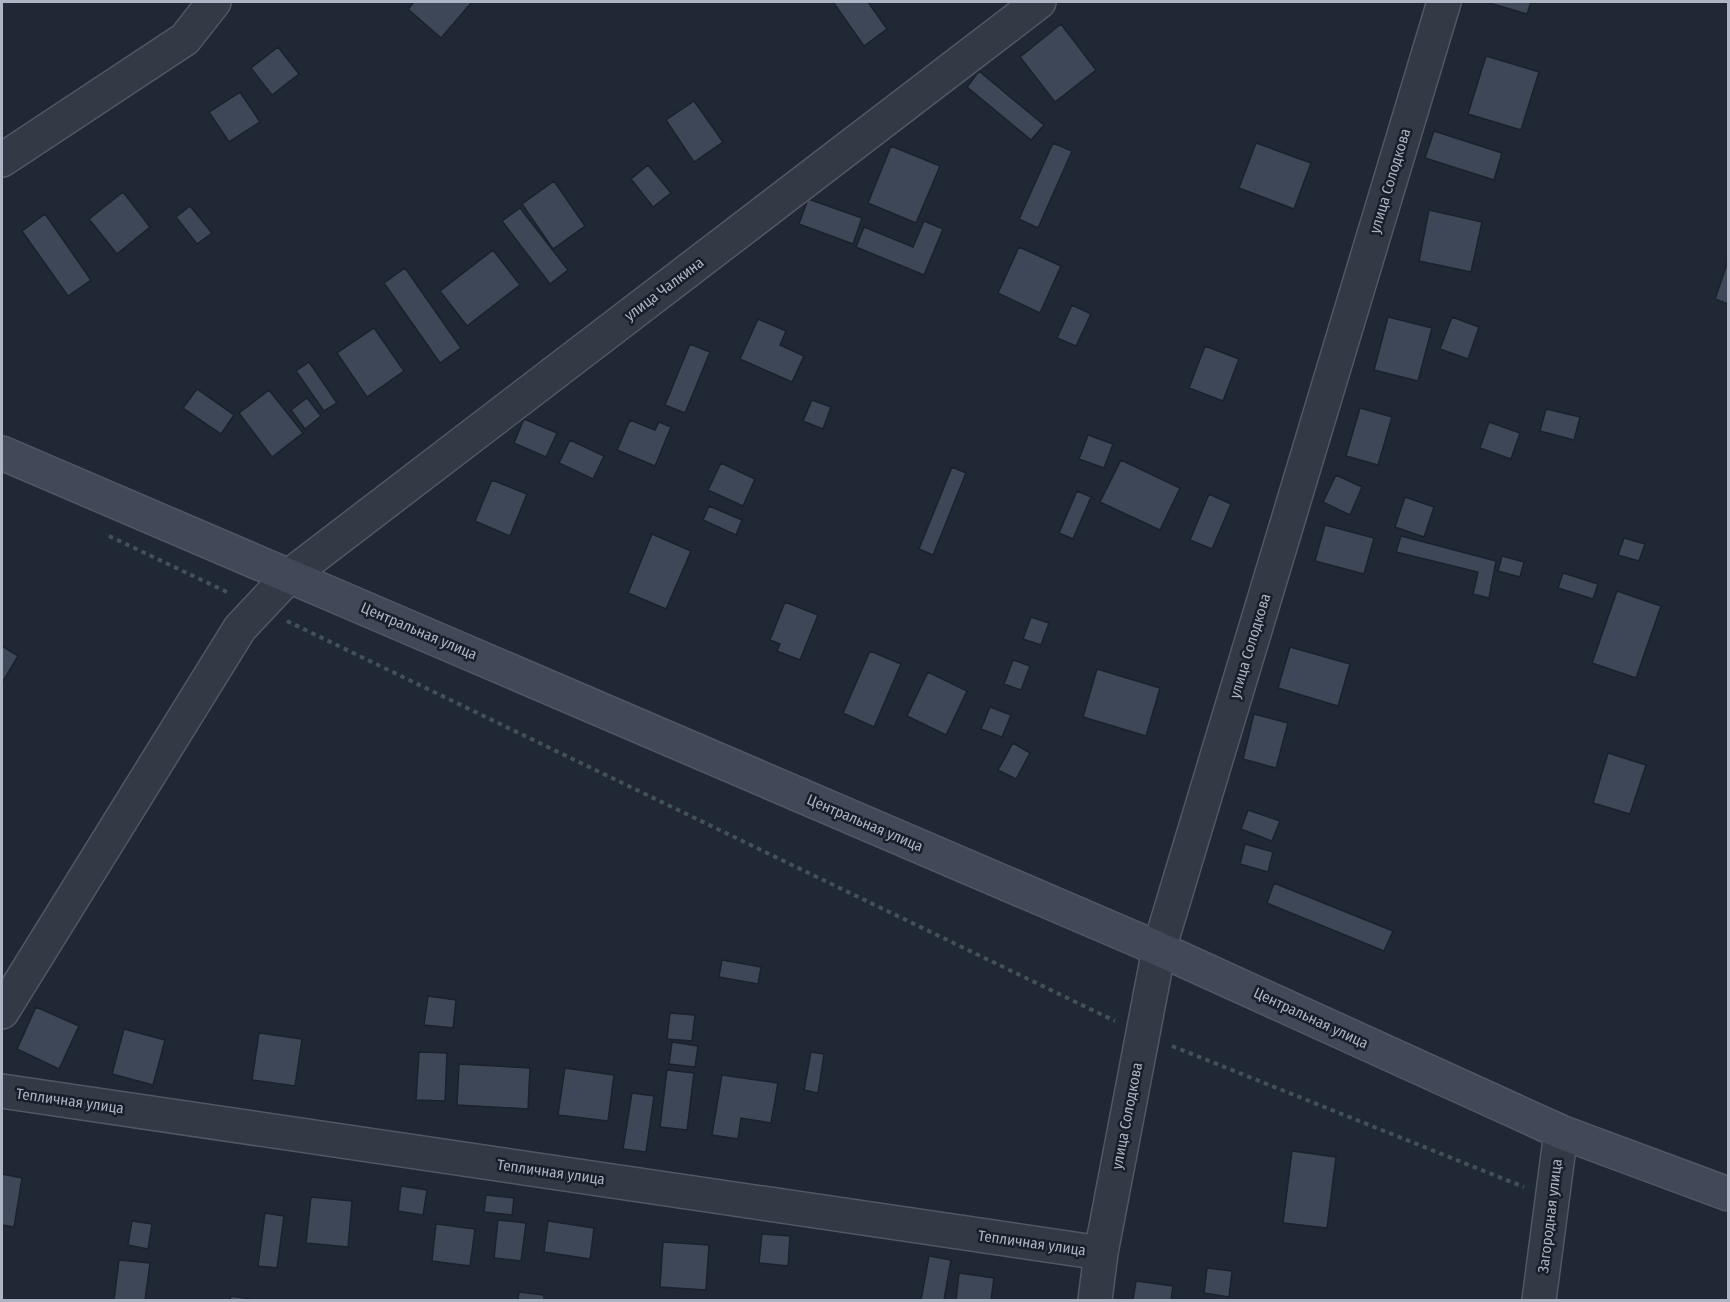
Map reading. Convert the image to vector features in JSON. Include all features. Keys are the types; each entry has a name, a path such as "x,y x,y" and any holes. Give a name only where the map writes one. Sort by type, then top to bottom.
{"street":[{"path":"2,160 185,39 214,2"},
{"name":"улица Чалкина","path":"2,1012 240,628 288,576 1039,2"},
{"name":"улица Солодкова","path":"1095,1300 1101,1253 1159,949 1444,2"},
{"name":"Центральная улица","path":"2,453 1159,949 1561,1132 1728,1194"},
{"name":"Тепличная улица","path":"2,1091 1101,1253"},
{"name":"Загородная улица","path":"1539,1300 1561,1132"}],"path":[{"path":"109,536 1143,1034 1552,1199"}],"building":[{"path":"414,2 472,2 441,38 408,9"},
{"path":"833,2 868,2 887,29 864,46"},
{"path":"1486,2 1531,2 1527,14"},
{"path":"1061,24 1096,70 1055,102 1020,57"},
{"path":"278,47 299,74 272,95 251,68"},
{"path":"1486,56 1539,72 1521,130 1468,114"},
{"path":"979,71 1044,125 1031,140 967,87"},
{"path":"240,92 260,122 229,142 209,112"},
{"path":"694,101 723,142 694,162 666,120"},
{"path":"1434,131 1502,153 1494,180 1425,158"},
{"path":"1053,143 1072,151 1038,228 1019,219"},
{"path":"1256,143 1311,163 1294,209 1239,188"},
{"path":"891,146 940,166 916,223 868,203"},
{"path":"648,165 671,193 653,207 631,179"},
{"path":"554,181 585,226 553,249 522,204"},
{"path":"123,192 150,227 117,254 89,219"},
{"path":"808,199 862,218 853,244 799,224"},
{"path":"190,206 212,233 197,244 176,217"},
{"path":"520,208 568,270 550,284 502,221"},
{"path":"1429,210 1482,222 1471,272 1419,261"},
{"path":"45,214 91,280 68,296 22,231"},
{"path":"924,221 943,229 924,275 856,247 864,227 913,247"},
{"path":"1019,247 1061,266 1040,313 998,293"},
{"path":"493,250 520,285 467,326 440,291"},
{"path":"1728,261 1728,304 1715,299"},
{"path":"405,268 461,348 440,363 384,283"},
{"path":"1072,305 1091,314 1076,346 1057,338"},
{"path":"1388,317 1432,328 1418,381 1374,370"},
{"path":"1452,317 1479,327 1468,359 1440,349"},
{"path":"758,319 786,331 780,345 804,356 792,382 740,359"},
{"path":"374,328 404,371 367,397 337,353"},
{"path":"690,344 710,352 685,413 665,405"},
{"path":"1205,346 1239,359 1223,401 1189,388"},
{"path":"309,362 337,403 324,411 296,371"},
{"path":"197,389 234,415 221,434 183,408"},
{"path":"269,390 303,433 272,457 239,413"},
{"path":"307,398 321,416 305,429 291,410"},
{"path":"812,400 831,407 823,429 803,421"},
{"path":"1360,408 1392,417 1378,465 1346,456"},
{"path":"1546,409 1580,417 1574,440 1540,431"},
{"path":"524,419 557,433 546,457 514,443"},
{"path":"630,420 655,430 659,422 671,427 655,466 617,450"},
{"path":"1489,422 1520,433 1511,459 1480,448"},
{"path":"1088,435 1113,444 1104,468 1079,459"},
{"path":"570,440 604,456 593,479 559,463"},
{"path":"1121,460 1180,488 1160,530 1100,502"},
{"path":"721,463 755,479 743,506 708,490"},
{"path":"952,467 966,473 933,555 919,549"},
{"path":"1336,475 1362,487 1350,515 1323,502"},
{"path":"492,480 527,494 510,536 475,521"},
{"path":"1077,491 1091,497 1073,539 1059,533"},
{"path":"1209,494 1231,504 1212,549 1190,540"},
{"path":"1405,497 1434,507 1424,537 1395,527"},
{"path":"709,506 742,520 736,535 703,520"},
{"path":"1325,525 1374,538 1364,574 1315,561"},
{"path":"652,534 691,551 666,609 628,593"},
{"path":"1401,536 1496,561 1489,598 1473,594 1478,572 1396,552"},
{"path":"1624,538 1645,544 1639,561 1618,555"},
{"path":"1502,556 1524,562 1520,577 1498,571"},
{"path":"1563,573 1598,584 1593,599 1558,588"},
{"path":"1617,591 1661,606 1636,678 1592,663"},
{"path":"785,602 818,615 800,660 777,651 780,644 770,640"},
{"path":"1031,617 1049,623 1041,645 1023,639"},
{"path":"2,646 18,656 2,683"},
{"path":"1290,647 1350,664 1338,706 1278,688"},
{"path":"870,651 901,664 874,727 843,713"},
{"path":"1013,660 1030,666 1021,690 1004,684"},
{"path":"1097,669 1160,688 1146,736 1083,717"},
{"path":"928,672 967,691 946,735 907,716"},
{"path":"990,707 1011,715 1002,737 981,729"},
{"path":"1254,714 1288,723 1276,768 1243,759"},
{"path":"1013,743 1030,753 1016,779 998,770"},
{"path":"1608,753 1646,765 1630,814 1593,803"},
{"path":"1248,810 1280,821 1272,841 1241,829"},
{"path":"1245,844 1273,852 1268,872 1240,864"},
{"path":"1274,883 1393,931 1384,951 1267,903"},
{"path":"722,960 761,967 758,984 719,977"},
{"path":"428,996 456,1000 453,1028 424,1025"},
{"path":"36,1007 79,1026 59,1069 17,1049"},
{"path":"670,1013 695,1015 692,1041 667,1039"},
{"path":"124,1029 165,1040 153,1085 112,1074"},
{"path":"259,1033 302,1039 295,1086 252,1080"},
{"path":"672,1042 698,1046 695,1067 669,1064"},
{"path":"419,1052 447,1053 445,1101 416,1100"},
{"path":"811,1052 824,1054 818,1093 804,1090"},
{"path":"459,1064 530,1068 528,1109 457,1105"},
{"path":"565,1068 614,1075 608,1121 558,1115"},
{"path":"667,1070 694,1073 687,1130 660,1127"},
{"path":"722,1075 778,1083 771,1123 741,1118 738,1139 712,1135"},
{"path":"632,1093 654,1096 646,1152 623,1149"},
{"path":"1292,1151 1336,1157 1327,1228 1283,1223"},
{"path":"2,1174 22,1178 14,1227 2,1225"},
{"path":"401,1186 427,1190 423,1215 398,1211"},
{"path":"486,1195 514,1198 512,1215 484,1212"},
{"path":"311,1197 352,1201 348,1247 306,1243"},
{"path":"265,1213 284,1216 277,1268 258,1266"},
{"path":"498,1220 526,1223 521,1261 494,1258"},
{"path":"132,1221 152,1224 148,1249 128,1245"},
{"path":"548,1221 594,1228 590,1259 544,1252"},
{"path":"436,1224 475,1229 470,1266 432,1261"},
{"path":"762,1234 790,1236 788,1266 759,1263"},
{"path":"663,1242 709,1245 706,1290 660,1287"},
{"path":"929,1256 951,1260 944,1300 921,1300"},
{"path":"119,1260 150,1263 145,1300 114,1300"},
{"path":"1207,1268 1232,1271 1229,1297 1204,1293"},
{"path":"959,1273 994,1278 991,1300 956,1300"},
{"path":"1136,1281 1173,1286 1171,1300 1133,1300"},
{"path":"519,1292 544,1295 544,1300 518,1300"},
{"path":"231,1296 251,1299 251,1300 230,1300"}]}
